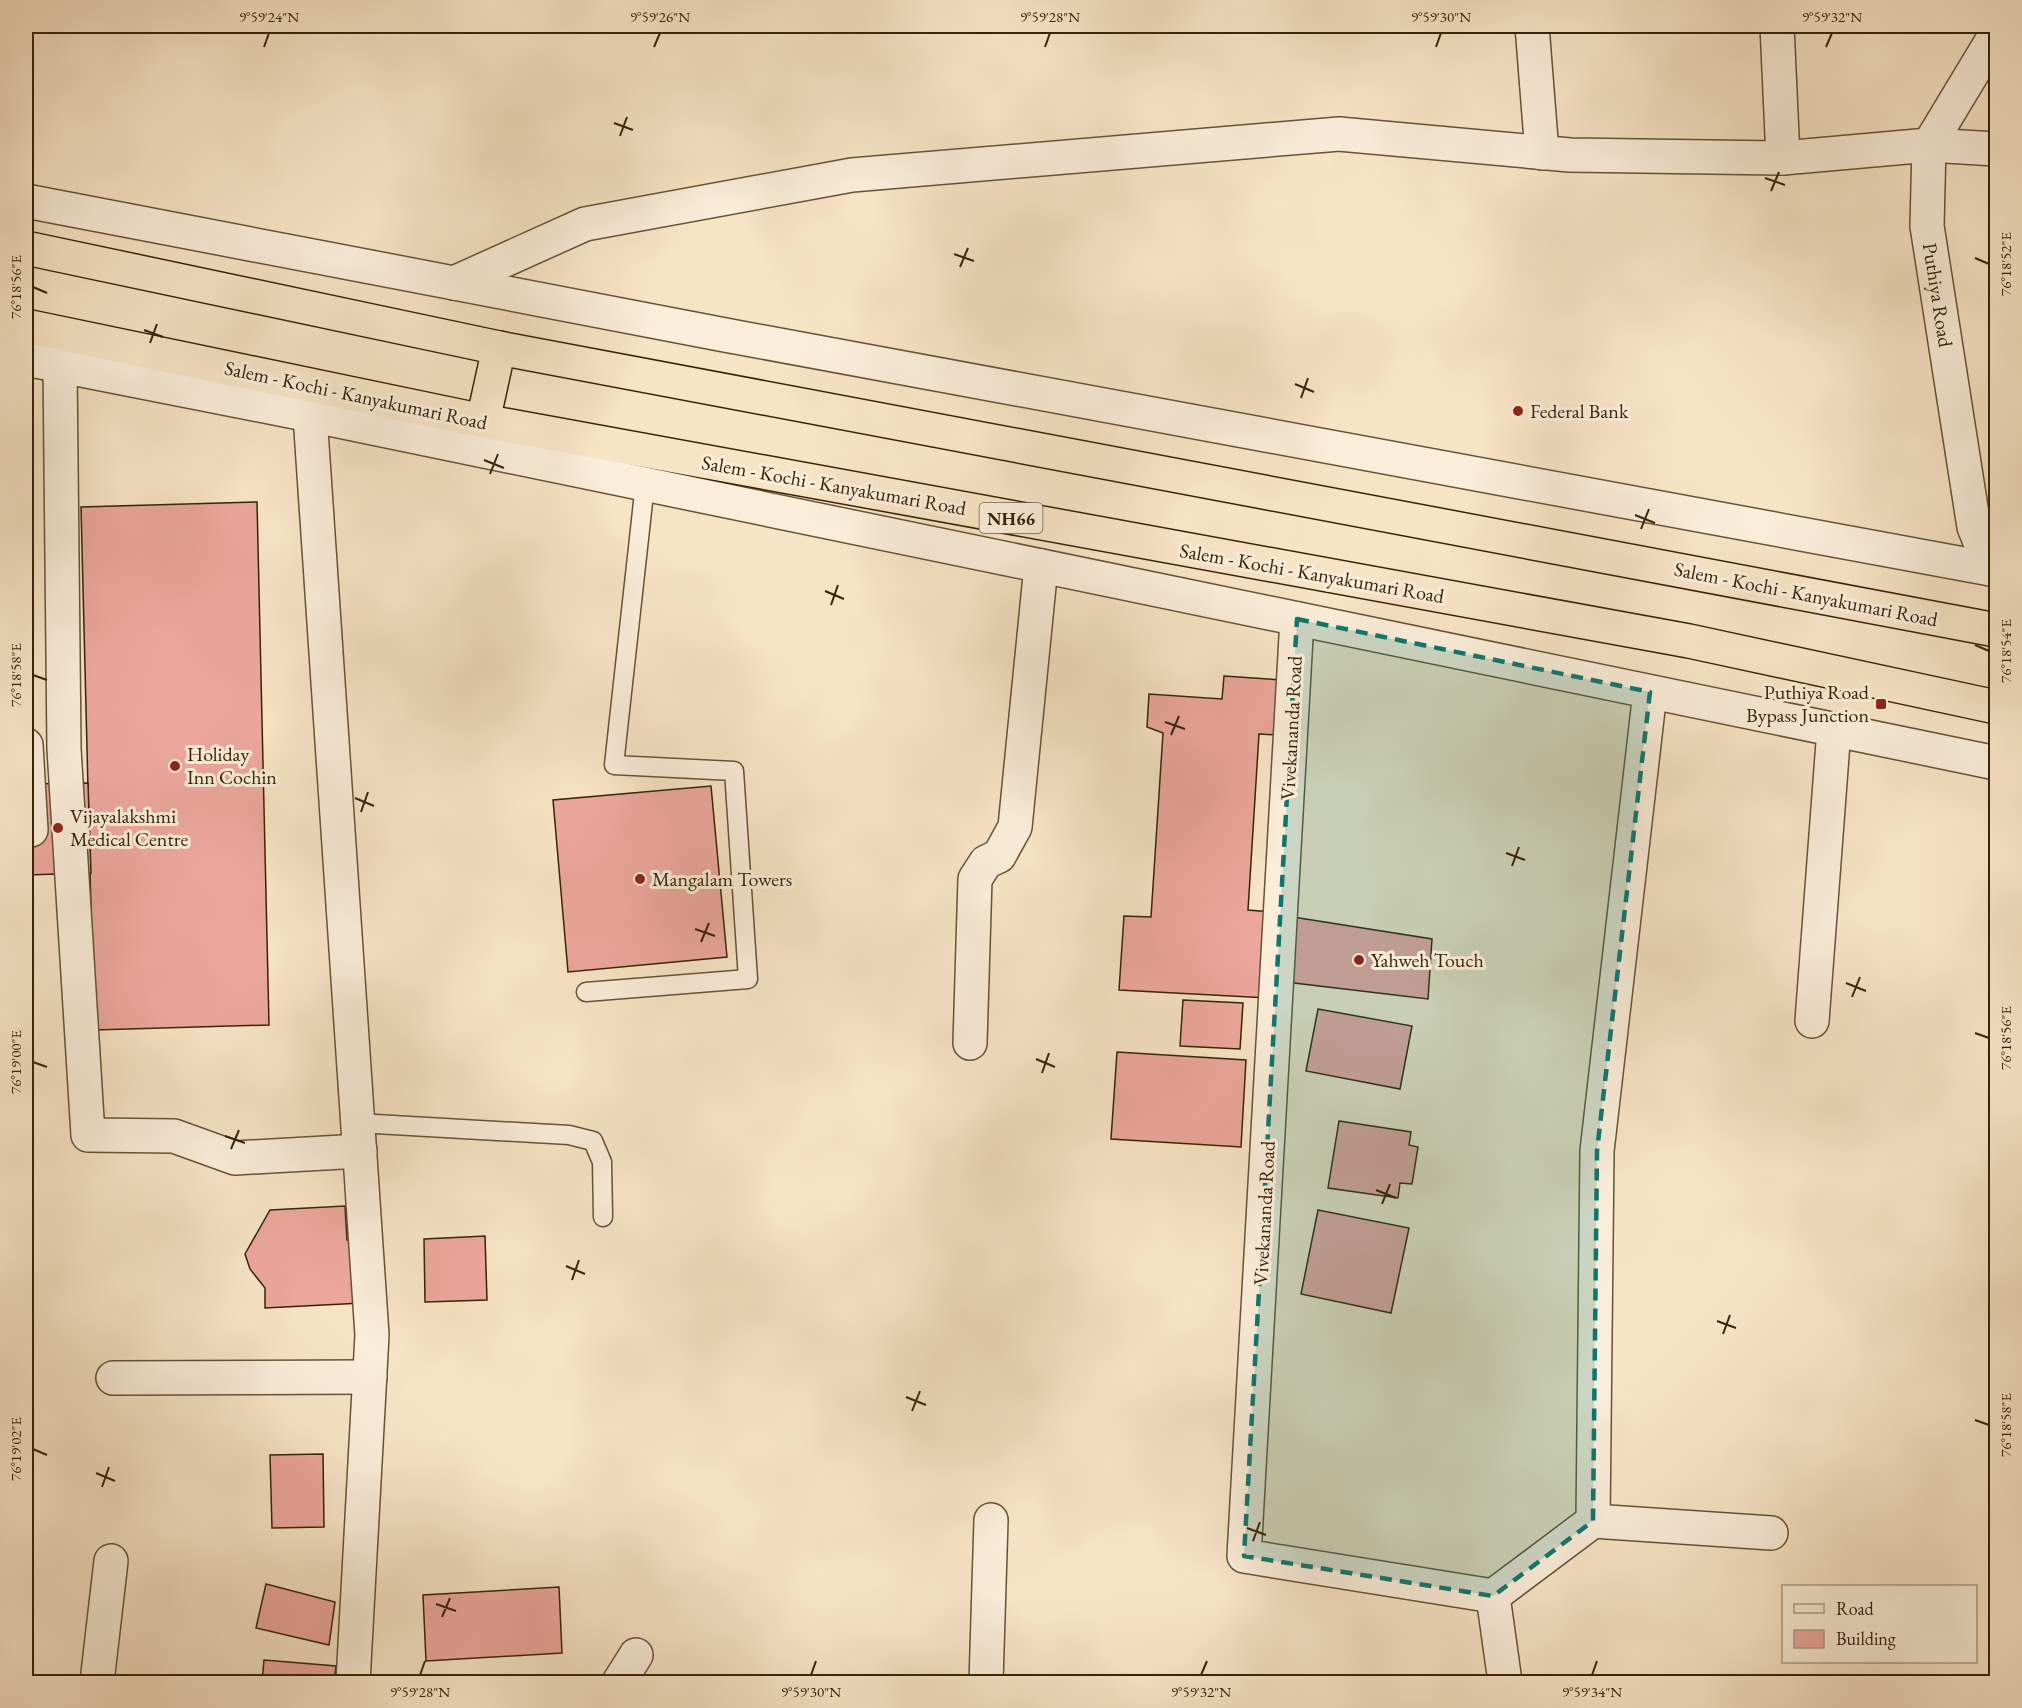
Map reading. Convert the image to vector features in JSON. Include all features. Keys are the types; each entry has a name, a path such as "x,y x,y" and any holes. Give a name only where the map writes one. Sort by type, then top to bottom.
{"highway":[{"name":"Salem - Kochi - Kanyakumari Road","path":"26,248 499,348 1996,630"},
{"name":"Salem - Kochi - Kanyakumari Road","path":"26,326 483,421 1677,639 1996,707"},
{"path":"483,421 499,348"}],"street":[{"path":"1532,26 1542,153"},
{"path":"1777,26 1783,158"},
{"name":"Puthiya Road","path":"1994,570 1974,526 1927,226 1929,145 1996,34"},
{"path":"453,283 585,224 852,175 1339,134 1570,155 1783,158 1929,145 1996,149"},
{"path":"26,201 453,283 1994,570"},
{"path":"26,359 310,415 1996,763"},
{"path":"60,366 64,749 88,1135 174,1136 235,1158 359,1137"},
{"path":"310,415 372,1335 353,1683"},
{"path":"970,1043 975,879 986,862 999,856 1016,827 1041,566"},
{"name":"Vivekananda Road","path":"1297,619 1244,1556 1492,1596"},
{"path":"1593,1521 1597,1151 1650,692"},
{"path":"1812,1022 1834,729"},
{"path":"26,746 31,830 26,830"},
{"path":"112,1378 370,1377"},
{"path":"986,1683 991,1520"},
{"path":"1505,1683 1492,1596 1593,1521 1771,1533"},
{"path":"97,1683 111,1561"},
{"path":"619,1683 636,1655"}],"lane":[{"path":"586,992 748,979 734,771 614,765 645,484"},
{"path":"359,1137 569,1135 593,1141 602,1162 603,1217"}],"highlighted area":[{"path":"1297,619 1650,692 1597,1151 1593,1521 1493,1596 1244,1556"}],"building":[{"name":"Holiday Inn Cochin","path":"257,502 269,1025 94,1030 81,507"},
{"path":"1224,676 1282,680 1279,735 1259,734 1248,910 1273,912 1268,998 1119,990 1124,916 1151,917 1163,733 1147,727 1149,694 1222,699"},
{"name":"Vijayalakshmi Medical Centre","path":"88,783 91,873 26,875 26,784"},
{"name":"Mangalam Towers","path":"711,786 727,957 568,972 553,800"},
{"name":"Yahweh Touch","path":"1293,917 1432,939 1428,999 1286,982"},
{"path":"1183,1000 1243,1003 1240,1049 1180,1046"},
{"path":"1318,1009 1412,1026 1400,1089 1306,1071"},
{"path":"1117,1052 1246,1060 1241,1147 1111,1139"},
{"path":"1339,1121 1411,1132 1409,1145 1418,1147 1412,1184 1400,1183 1398,1198 1328,1188"},
{"path":"345,1206 347,1240 359,1244 362,1303 265,1308 265,1288 250,1269 245,1254 270,1210"},
{"path":"1318,1210 1409,1228 1391,1313 1301,1294"},
{"path":"485,1236 487,1300 425,1302 424,1239"},
{"path":"323,1454 324,1527 272,1528 270,1455"},
{"path":"266,1584 335,1602 329,1645 256,1628"},
{"path":"559,1587 562,1653 426,1661 423,1595"},
{"path":"264,1660 336,1666 334,1682 262,1682"}],"place":[{"name":"Federal Bank","path":"1518,411"},
{"name":"Puthiya Road Bypass Junction","path":"1881,704"},
{"name":"Holiday Inn Cochin","path":"175,766"},
{"name":"Vijayalakshmi Medical Centre","path":"58,828"},
{"name":"Mangalam Towers","path":"640,879"},
{"name":"Yahweh Touch","path":"1359,960"}]}
